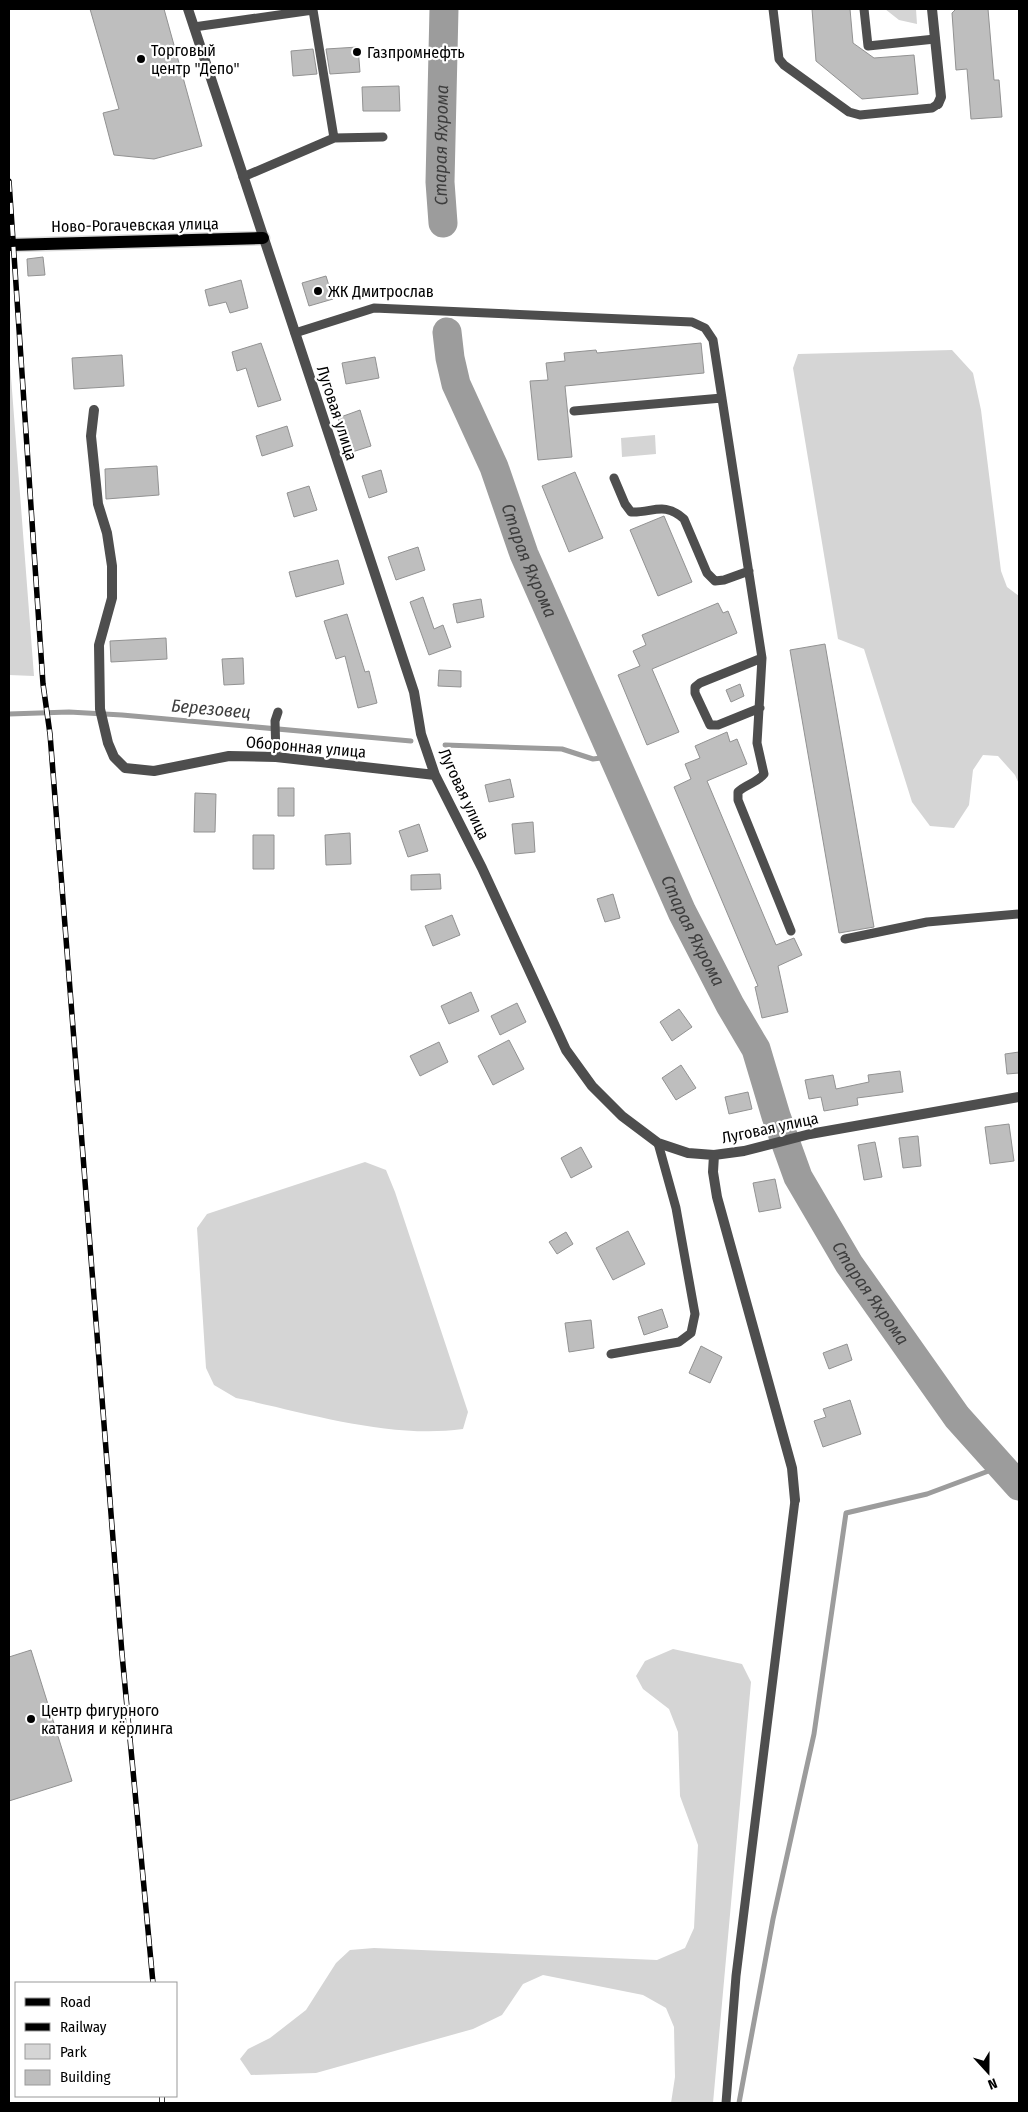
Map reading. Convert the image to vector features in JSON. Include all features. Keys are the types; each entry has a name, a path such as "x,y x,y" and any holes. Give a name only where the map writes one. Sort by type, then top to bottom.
{"main road":[{"name":"Ново-Рогачевская улица","path":"9,245 263,238"}],"street":[{"name":"Луговая улица","path":"188,9 414,692 421,734 435,775 482,868 566,1050 592,1086 622,1116 658,1143 688,1153 714,1155 744,1151 810,1134 1019,1097"},
{"path":"932,9 941,97 938,104"},
{"name":"Оборонная улица","path":"94,410 91,436 98,504 112,566 112,598 99,645 101,714 114,757 126,768 154,771 229,756 276,757 435,775"},
{"path":"714,1155 713,1172 717,1196 792,1468 795,1500"}],"lane":[{"path":"773,9 779,59 784,65 849,112 860,115 932,108 938,104"},
{"path":"864,9 868,46 935,39"},
{"path":"194,27 313,10 334,138"},
{"path":"243,177 334,138 383,137"},
{"path":"294,334 374,308 692,322 705,328 713,340 762,658 757,743 764,774 758,781 743,787 738,792 738,800 791,931"},
{"path":"574,411 722,398"},
{"path":"614,478 625,504 631,512 658,508 677,512 684,519 707,573 715,581 724,580 748,571"},
{"path":"760,708 718,725 710,725 695,693 695,687 700,683 762,658"},
{"path":"276,757 275,721 278,712"},
{"path":"845,939 927,922 1019,914"},
{"path":"611,1354 679,1342 691,1334 695,1314 676,1208 658,1143"},
{"path":"726,2103 736,1976 795,1500"}],"green space":[{"path":"885,9 916,9 917,24 899,20"},
{"path":"952,350 973,373 981,410 1001,571 1007,587 1019,596 1019,784 1015,775 998,756 983,755 973,770 969,805 954,828 930,826 912,802 864,649 838,639 793,368 798,354"},
{"path":"9,351 34,676 9,675"},
{"path":"655,435 656,454 622,457 621,438"},
{"path":"365,1162 386,1170 395,1192 468,1412 463,1429 435,1431 378,1428 236,1398 214,1385 206,1368 197,1228 207,1214"},
{"path":"673,1649 742,1664 751,1682 713,2103 671,2103 675,2077 674,2027 666,2008 643,1995 543,1975 523,1984 502,2015 473,2029 316,2073 251,2075 240,2059 248,2049 270,2038 306,2010 336,1963 350,1950 374,1948 657,1960 685,1948 694,1928 698,1845 680,1796 678,1732 669,1709 643,1689 636,1676 645,1661"}],"building":[{"name":"Торговый центр \"Депо\"","path":"90,9 164,9 202,146 154,159 114,155 103,113 119,109"},
{"path":"812,9 850,9 853,43 874,58 914,55 918,94 862,99 816,61"},
{"path":"956,9 988,9 994,80 999,80 1002,117 971,119 967,69 956,70 952,13"},
{"path":"358,47 360,72 330,74 326,49"},
{"path":"313,49 317,74 293,76 291,51"},
{"path":"399,86 400,111 363,111 362,87"},
{"path":"43,257 45,275 28,276 27,259"},
{"name":"ЖК Дмитрослав","path":"326,276 333,299 309,306 302,283"},
{"path":"241,280 248,308 230,313 226,302 209,306 205,290"},
{"path":"261,343 281,400 258,407 246,368 237,371 232,352"},
{"path":"701,343 704,373 565,386 572,457 538,460 530,381 548,380 546,363 565,361 564,353 596,350 597,353"},
{"path":"122,355 124,386 74,389 72,358"},
{"path":"375,357 379,378 346,384 342,363"},
{"path":"360,410 371,446 349,453 338,418"},
{"path":"287,426 293,446 262,456 256,436"},
{"path":"157,466 159,495 106,499 105,469"},
{"path":"381,470 387,492 369,498 362,476"},
{"path":"575,472 603,538 569,552 542,486"},
{"path":"309,486 317,510 294,517 287,493"},
{"path":"664,516 692,582 658,596 630,530"},
{"path":"418,547 425,570 396,580 388,557"},
{"path":"338,560 344,584 296,597 289,572"},
{"path":"423,597 434,629 443,625 451,647 429,655 410,602"},
{"path":"481,599 484,617 457,623 453,604"},
{"path":"718,603 723,613 728,611 737,633 652,669 679,732 647,745 618,675 640,666 633,651 646,645 642,635"},
{"path":"347,614 365,672 369,671 377,703 358,708 345,656 336,659 324,621"},
{"path":"166,638 167,659 111,662 110,641"},
{"path":"825,644 874,927 839,933 790,650"},
{"path":"243,658 244,684 224,685 222,659"},
{"path":"439,670 461,671 461,687 438,686"},
{"path":"740,684 744,696 731,702 726,690"},
{"path":"727,732 730,742 737,739 747,764 707,781 776,945 794,938 802,955 778,966 788,1012 762,1018 755,987 758,986 674,787 691,779 685,764 700,758 695,746"},
{"path":"510,779 514,797 489,802 485,785"},
{"path":"278,788 294,788 294,816 278,816"},
{"path":"195,793 216,794 215,832 194,832"},
{"path":"533,822 535,852 515,854 512,824"},
{"path":"419,824 428,851 408,857 399,831"},
{"path":"350,833 351,864 326,865 325,835"},
{"path":"253,835 274,835 274,869 253,869"},
{"path":"440,874 441,889 411,890 411,875"},
{"path":"613,894 620,918 605,922 597,899"},
{"path":"452,915 460,935 433,946 425,926"},
{"path":"471,992 479,1011 449,1024 441,1006"},
{"path":"517,1003 526,1022 500,1035 491,1016"},
{"path":"679,1009 692,1027 672,1041 660,1022"},
{"path":"509,1040 524,1069 493,1085 478,1056"},
{"path":"439,1042 448,1062 420,1076 410,1056"},
{"path":"1019,1052 1019,1073 1007,1074 1005,1054"},
{"path":"681,1065 696,1088 676,1100 662,1078"},
{"path":"900,1071 903,1092 857,1098 858,1105 824,1111 821,1097 809,1099 805,1080 833,1075 836,1089 869,1082 868,1075"},
{"path":"748,1092 752,1109 729,1114 725,1097"},
{"path":"1009,1124 1014,1161 990,1164 985,1127"},
{"path":"918,1136 921,1166 903,1168 899,1138"},
{"path":"875,1142 882,1177 864,1180 858,1145"},
{"path":"581,1147 592,1167 571,1178 561,1158"},
{"path":"775,1179 781,1208 759,1212 753,1183"},
{"path":"628,1231 645,1264 613,1280 596,1248"},
{"path":"566,1232 573,1244 557,1254 549,1242"},
{"path":"662,1309 668,1327 644,1335 638,1317"},
{"path":"591,1320 594,1348 569,1352 565,1323"},
{"path":"847,1344 852,1360 829,1369 823,1353"},
{"path":"701,1346 722,1357 710,1383 689,1373"},
{"path":"850,1400 861,1434 823,1447 814,1421 826,1417 823,1409"},
{"name":"Центр фигурного катания и кёрлинга","path":"31,1650 72,1781 9,1801 9,1657"}],"waterway":[{"name":"Старая Яхрома","path":"443,223 440,182 444,9"},
{"name":"Старая Яхрома","path":"447,332 456,384 494,467 524,554 682,912 730,1005 756,1049 776,1116 798,1177 849,1264 957,1417 1019,1486"},
{"name":"Березовец","path":"9,714 69,712 122,715 411,741"},
{"name":"Березовец","path":"445,745 562,749 593,759 601,758 609,749"},
{"path":"739,2103 773,1919 814,1734 846,1513 927,1494 1002,1466"}],"railway":[{"path":"9,181 43,684 50,734 122,1654 153,1982"},
{"path":"162,2097 162,2103"}],"place":[{"name":"Газпромнефть","path":"357,52"},
{"name":"Торговый центр \"Депо\"","path":"141,59"},
{"name":"ЖК Дмитрослав","path":"318,291"},
{"name":"Центр фигурного катания и кёрлинга","path":"31,1719"}]}
